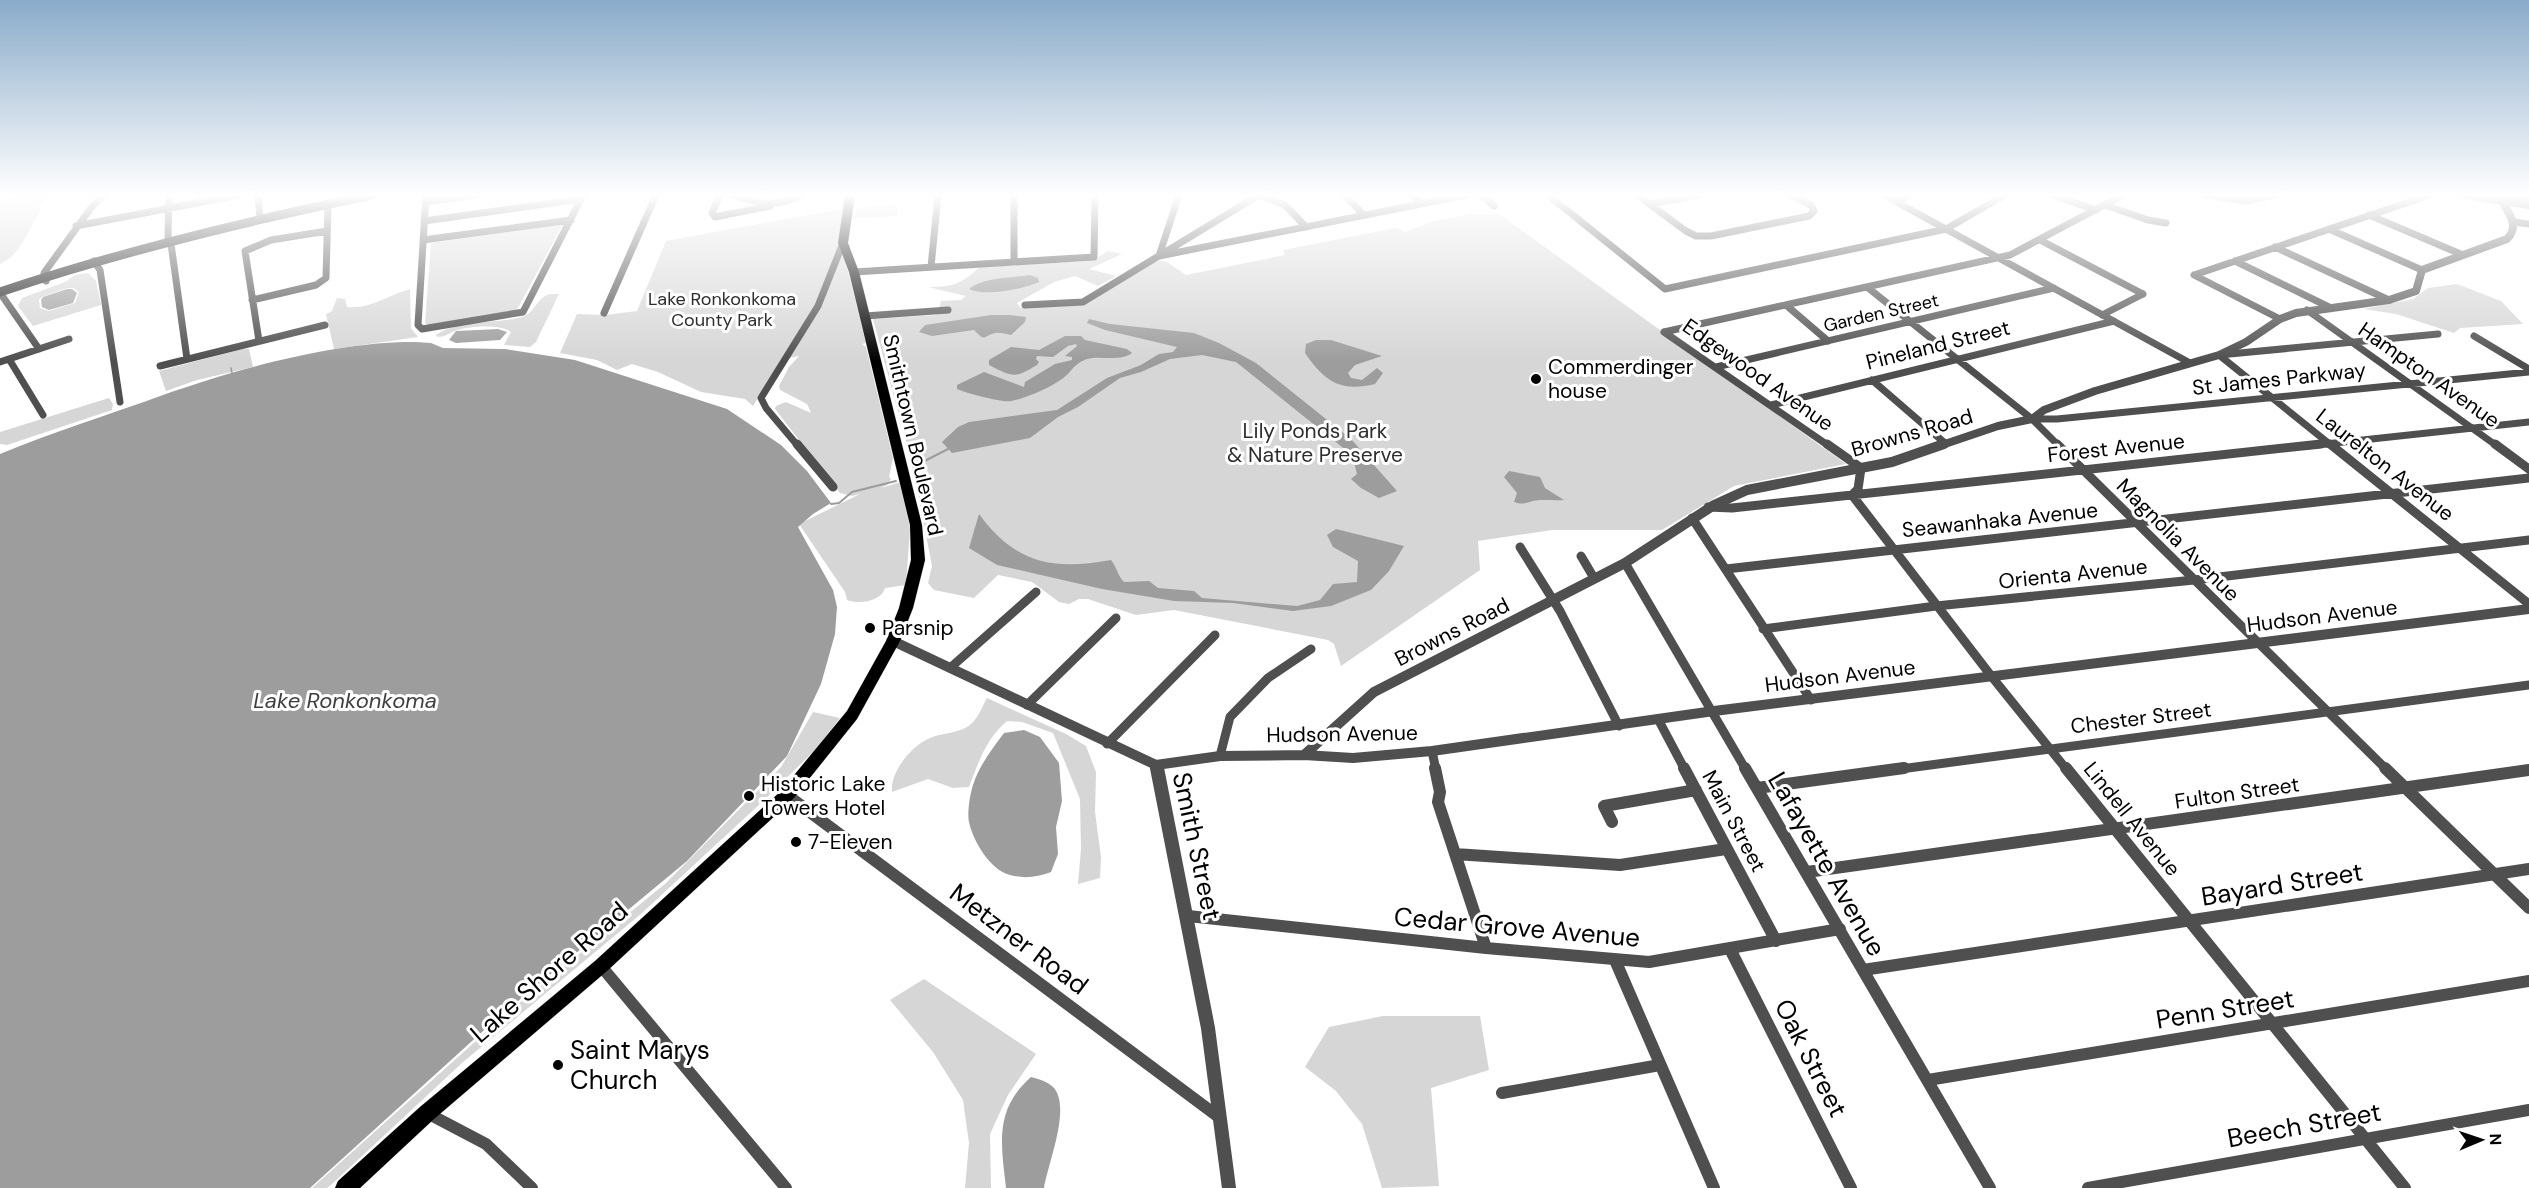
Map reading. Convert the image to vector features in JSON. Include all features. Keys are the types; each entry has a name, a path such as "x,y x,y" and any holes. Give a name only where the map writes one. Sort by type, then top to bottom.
{"main road":[{"path":"1,295 95,263 140,250"},
{"name":"Smithtown Boulevard","path":"787,795 852,715 893,641 906,608 918,560 916,525 854,272 846,250"},
{"name":"Lake Shore Road","path":"345,1188 427,1113 601,966 787,795"}],"street":[{"path":"45,279 62,250"},
{"path":"172,250 187,359"},
{"path":"246,250 244,254 259,341"},
{"path":"252,300 322,281 326,278 327,250"},
{"path":"422,250 417,325 422,329 523,312 555,250"},
{"path":"604,313 632,250"},
{"path":"833,487 766,408 761,398 818,306 840,250"},
{"path":"931,267 933,250"},
{"path":"1014,250 1014,262"},
{"path":"854,272 1094,257 1094,250"},
{"path":"1159,256 1161,250"},
{"path":"1024,306 1083,302 1168,250"},
{"path":"1159,256 1187,250"},
{"path":"1617,250 1665,289 1846,250"},
{"path":"1985,250 2190,363"},
{"path":"1786,305 1999,258 2016,250"},
{"path":"2060,250 2143,294 2102,315"},
{"path":"2265,250 2194,275 2280,319"},
{"path":"2282,250 2389,300"},
{"path":"2378,250 2422,270 2476,250"},
{"path":"2452,250 2463,255"},
{"path":"2235,261 2331,308"},
{"path":"95,263 100,270 120,402"},
{"name":"Browns Road","path":"1304,755 1374,692 1625,563 1728,496 1747,489 1893,462 1998,426 2032,419 2044,410 2095,391 2219,355 2246,342 2280,319 2307,310 2407,296 2416,291 2422,270"},
{"name":"Magnolia Avenue","path":"1867,287 2032,419 2257,644 2529,908"},
{"name":"Garden Street","path":"1716,368 2054,288"},
{"path":"1,295 39,349"},
{"path":"1786,305 1828,341"},
{"name":"Edgewood Avenue","path":"1786,305 1664,332 1861,468"},
{"path":"865,316 948,310"},
{"name":"Hampton Avenue","path":"2307,310 2529,469"},
{"name":"Pineland Street","path":"1771,405 2114,321"},
{"path":"160,366 326,325"},
{"path":"2219,355 2438,334"},
{"path":"2474,336 2529,370"},
{"path":"0,362 69,339"},
{"name":"Laurelton Avenue","path":"2219,355 2529,604"},
{"path":"9,359 43,416"},
{"name":"St James Parkway","path":"2032,419 2067,418 2272,398 2529,370"},
{"path":"1872,380 1947,444"},
{"name":"Forest Avenue","path":"1708,507 1732,508 2529,422"},
{"path":"1852,495 1858,489 1861,468"},
{"name":"Seawanhaka Avenue","path":"1726,570 2529,478"},
{"name":"Lindell Avenue","path":"1852,495 1992,677 2405,1188"},
{"path":"1692,518 1811,700"},
{"name":"Orienta Avenue","path":"1763,629 1936,606 2194,580 2529,540"},
{"path":"1520,547 1565,621 1619,726"},
{"path":"1581,556 1594,578"},
{"name":"Lafayette Avenue","path":"1625,563 1714,711 1990,1188"},
{"path":"950,668 1036,592"},
{"name":"Hudson Avenue","path":"1156,765 1220,756 1304,755 1353,758 1432,751 1714,711 2529,609"},
{"path":"1027,705 1116,618"},
{"path":"1107,744 1215,635"},
{"name":"Smith Street","path":"893,641 1107,744 1156,765 1188,916 1223,1120 1229,1188"},
{"path":"1220,756 1230,717 1268,678 1311,649"},
{"name":"Chester Street","path":"1757,788 2529,685"},
{"name":"Main Street","path":"1658,719 1776,941"},
{"path":"1432,751 1440,792 1438,802 1486,948"},
{"name":"Fulton Street","path":"1807,873 2529,770"},
{"path":"1612,822 1604,806 1696,790"},
{"name":"Metzner Road","path":"787,795 1223,1120"},
{"path":"1455,854 1620,865 1726,849"},
{"name":"Bayard Street","path":"1863,970 2529,869"},
{"name":"Cedar Grove Avenue","path":"1188,916 1486,948 1648,962 1840,928"},
{"name":"Oak Street","path":"1730,949 1851,1188"},
{"path":"1615,960 1714,1188"},
{"path":"601,966 786,1188"},
{"name":"Penn Street","path":"1928,1080 2529,981"},
{"path":"1502,1093 1660,1065"},
{"name":"Beech Street","path":"2088,1188 2529,1110"},
{"path":"427,1113 486,1144 532,1188"}],"green space":[{"path":"0,250 17,250 8,260 0,264"},
{"path":"430,250 549,250 518,308 512,311 429,325 425,323"},
{"name":"Lake Ronkonkoma County Park","path":"662,250 843,250 866,343 862,344 866,347 893,458 889,477 891,479 881,488 901,482 910,528 906,585 885,588 879,596 869,601 847,600 845,592 799,524 860,494 852,496 840,493 775,409 776,406 786,402 811,413 807,404 780,390 779,386 789,367 799,356 781,360 753,406 745,399 701,392 658,372 632,364 617,370 597,360 560,353 577,314 605,315 637,311"},
{"name":"Lily Ponds Park & Nature Preserve","path":"1283,250 1550,250 1846,464 1734,486 1662,530 1552,530 1478,541 1480,570 1341,666 1334,644 1328,640 1174,610 1136,615 1088,599 1079,599 1069,604 1059,602 1032,582 998,575 974,598 934,590 928,583 932,566 913,467 873,319 936,315 941,301 961,300 966,296 928,287 943,287 956,283 968,277 979,267 1094,260 1108,251 1122,254 1089,269 1116,276 1098,286 1075,276 1054,282 1017,303 1021,308 1088,303 1156,260 1167,262 1186,275 1285,255"},
{"path":"88,273 96,281 101,305 33,326 18,306 22,298 65,282 75,275","holes":["73,288 79,292 75,303 49,311 40,308 39,300 42,297"]},
{"path":"2457,284 2501,301 2523,324 2460,328 2454,333 2396,314 2364,309 2413,299 2428,288"},
{"path":"410,289 411,328 418,337 334,349 326,314 332,311 337,298 345,299 347,307 356,307 372,304"},
{"path":"550,294 559,294 536,342 530,347 504,345 511,332 486,326 455,331 442,337 435,336 465,324 522,317 530,312 542,298"},
{"path":"249,349 253,367 197,380 166,391 159,371"},
{"path":"109,398 113,404 112,410 7,445 0,444 0,432"},
{"path":"987,698 1066,734 1086,746 1096,772 1095,812 1101,857 1100,878 1078,884 1081,849 1080,799 1053,733 1022,722 1007,721 988,743 969,787 953,788 928,779 892,792 894,776 909,753 930,738 969,726 977,717"},
{"path":"813,712 840,718 816,749 762,802 642,913 462,1063 332,1184 327,1188 312,1188 506,1014 666,883 781,767"},
{"path":"924,979 1036,1054 1008,1095 990,1134 991,1188 965,1188 969,1143 963,1100 933,1052 890,1000"},
{"path":"1383,1016 1480,1016 1489,1070 1431,1088 1439,1186 1382,1188 1362,1124 1336,1091 1305,1067 1329,1027"}],"water":[{"path":"1030,275 1038,278 1039,282 1004,291 984,292 969,289 989,280"},
{"path":"72,289 77,293 73,303 49,310 42,307 43,297"},
{"path":"991,315 1026,317 1025,322 1011,335 997,333 984,338 974,330 932,336 919,332 925,325"},
{"path":"1089,319 1110,324 1194,333 1219,343 1256,363 1351,439 1397,491 1379,498 1361,488 1351,479 1357,474 1352,455 1236,362 1202,355 1170,359 1141,372 1120,378 1078,407 1058,417 1030,438 952,453 942,442 958,427 969,422 1057,410 1107,378 1141,365 1159,354 1173,352 1177,347 1105,330 1087,323"},
{"path":"498,329 507,332 500,340 456,343 449,340 456,331"},
{"path":"1065,336 1081,336 1085,340 1127,349 1132,353 1116,358 1087,359 1051,386 1011,401 993,399 957,389 957,385 984,372 1024,387 1025,382 1055,364 1072,360 1072,357 1065,356 1077,346 1076,344 1068,346 1053,357 1037,356 1036,359 1039,362 1037,365 1023,373 1013,375 989,365 989,360 1011,347 1039,350"},
{"path":"1316,340 1331,340 1382,356 1355,365 1348,373 1351,378 1362,380 1377,368 1383,373 1375,384 1352,387 1334,382 1319,371 1305,353 1306,344"},
{"name":"Lake Ronkonkoma","path":"431,343 443,348 505,349 575,360 727,409 781,445 807,471 831,503 798,527 833,590 837,607 835,634 821,684 787,756 687,861 493,1022 310,1188 0,1188 0,454 163,395 288,358 354,346"},
{"path":"1509,471 1540,477 1545,488 1564,500 1536,500 1522,504 1514,502 1517,493 1504,477"},
{"path":"979,514 1007,543 1036,560 1071,564 1111,560 1124,582 1149,581 1158,588 1194,591 1202,598 1297,606 1320,600 1333,584 1357,582 1358,561 1333,547 1327,535 1336,529 1404,546 1389,571 1371,590 1331,606 1293,611 1233,603 1174,601 1102,589 997,565 969,548"},
{"path":"1024,730 1040,737 1059,763 1062,801 1056,827 1058,854 1051,872 1026,877 1003,872 989,861 974,838 968,814 973,785 990,751 1004,733"},
{"path":"1031,1077 1051,1085 1058,1096 1060,1121 1057,1135 1044,1188 1006,1188 1003,1128 1011,1102 1019,1089"}],"waterway":[{"path":"231,368 232,373"},
{"path":"913,467 948,449"},
{"path":"831,504 839,503 852,492 896,481"}],"place":[{"name":"Commerdinger house","path":"1536,379"},
{"name":"Parsnip","path":"870,628"},
{"name":"Historic Lake Towers Hotel","path":"749,796"},
{"name":"7-Eleven","path":"796,842"},
{"name":"Saint Marys Church","path":"558,1065"}]}
